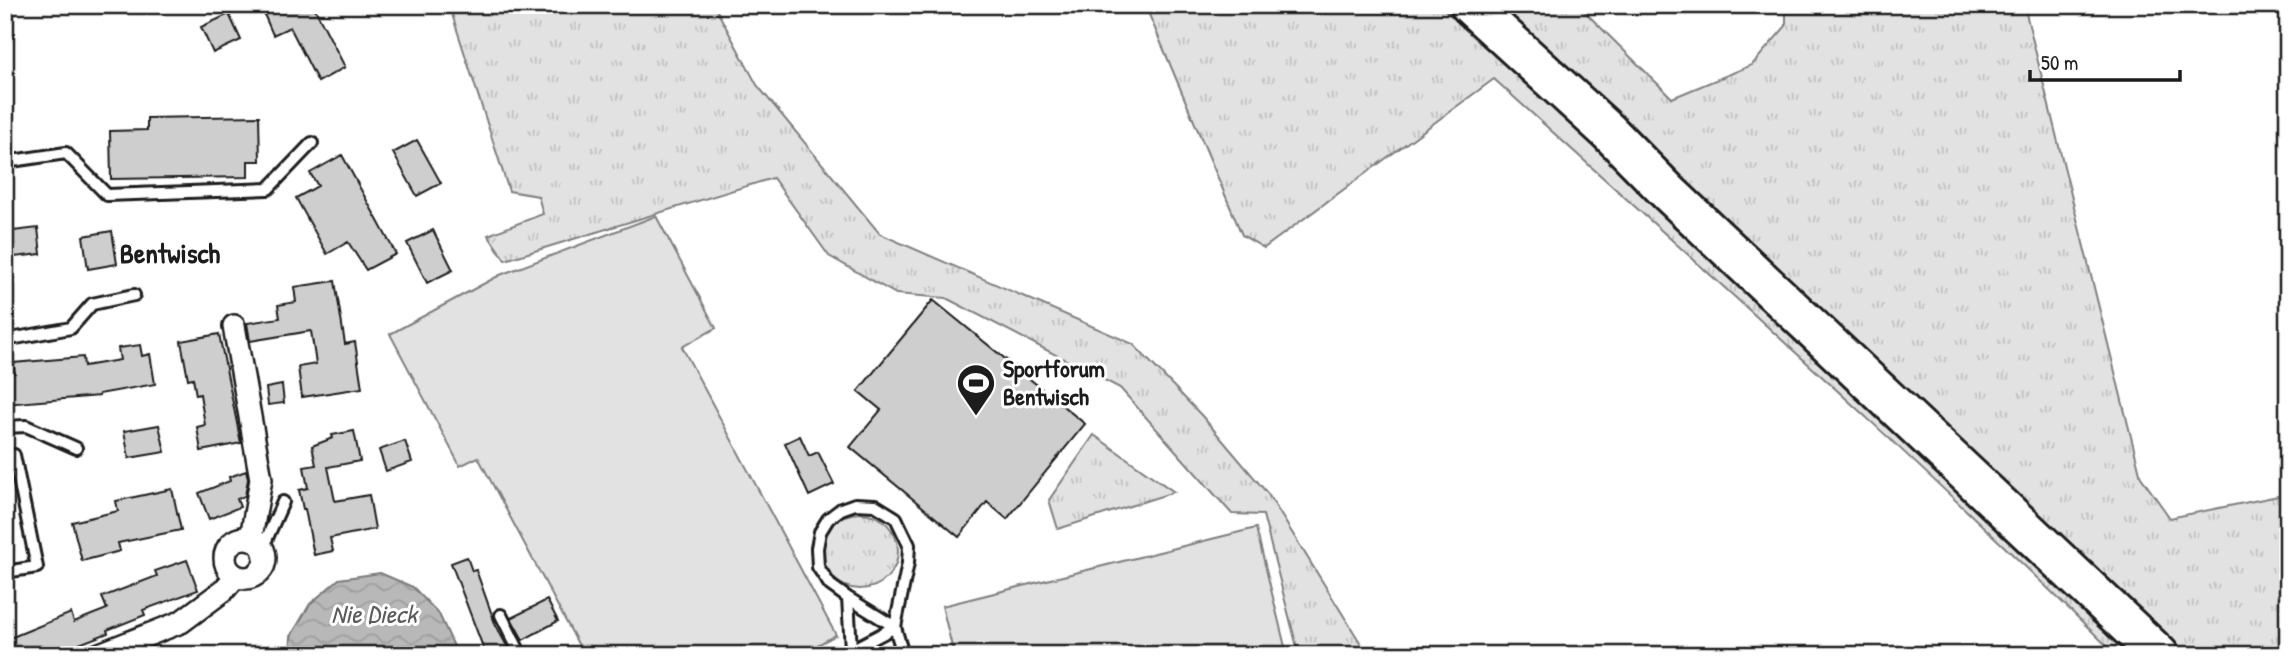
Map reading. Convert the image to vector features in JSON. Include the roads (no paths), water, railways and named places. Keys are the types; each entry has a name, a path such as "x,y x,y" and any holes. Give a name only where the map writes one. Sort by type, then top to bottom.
{"highway":[{"path":"1451,5 1604,142 1669,193"},
{"path":"1470,5 1609,132 1669,193 2159,655"}],"street":[{"path":"234,326 261,479 257,543 265,564 253,577 244,579 229,571 224,554 234,540 242,537 257,543"},
{"path":"97,655 181,622 224,590 236,576"}],"lane":[{"path":"5,162 66,153 107,195 268,189 312,144"},
{"path":"5,340 71,328 92,304 134,295"},
{"path":"5,427 26,426 76,448"},
{"path":"5,572 37,568 14,455"},
{"path":"257,543 283,502"},
{"path":"895,627 830,585 818,567 817,548 820,533 828,519 841,509 855,504 876,505 897,518 909,545 908,564 895,627 903,655"},
{"path":"848,598 847,652 895,627"},
{"path":"502,615 521,655"}],"water":[{"name":"Nie Dieck","path":"380,573 413,587 439,614 458,655 290,655 291,636 310,604 339,579"}],"place":[{"name":"Sportforum Bentwisch","path":"976,417"}],"district":[{"name":"Bentwisch","path":"170,253"}]}
